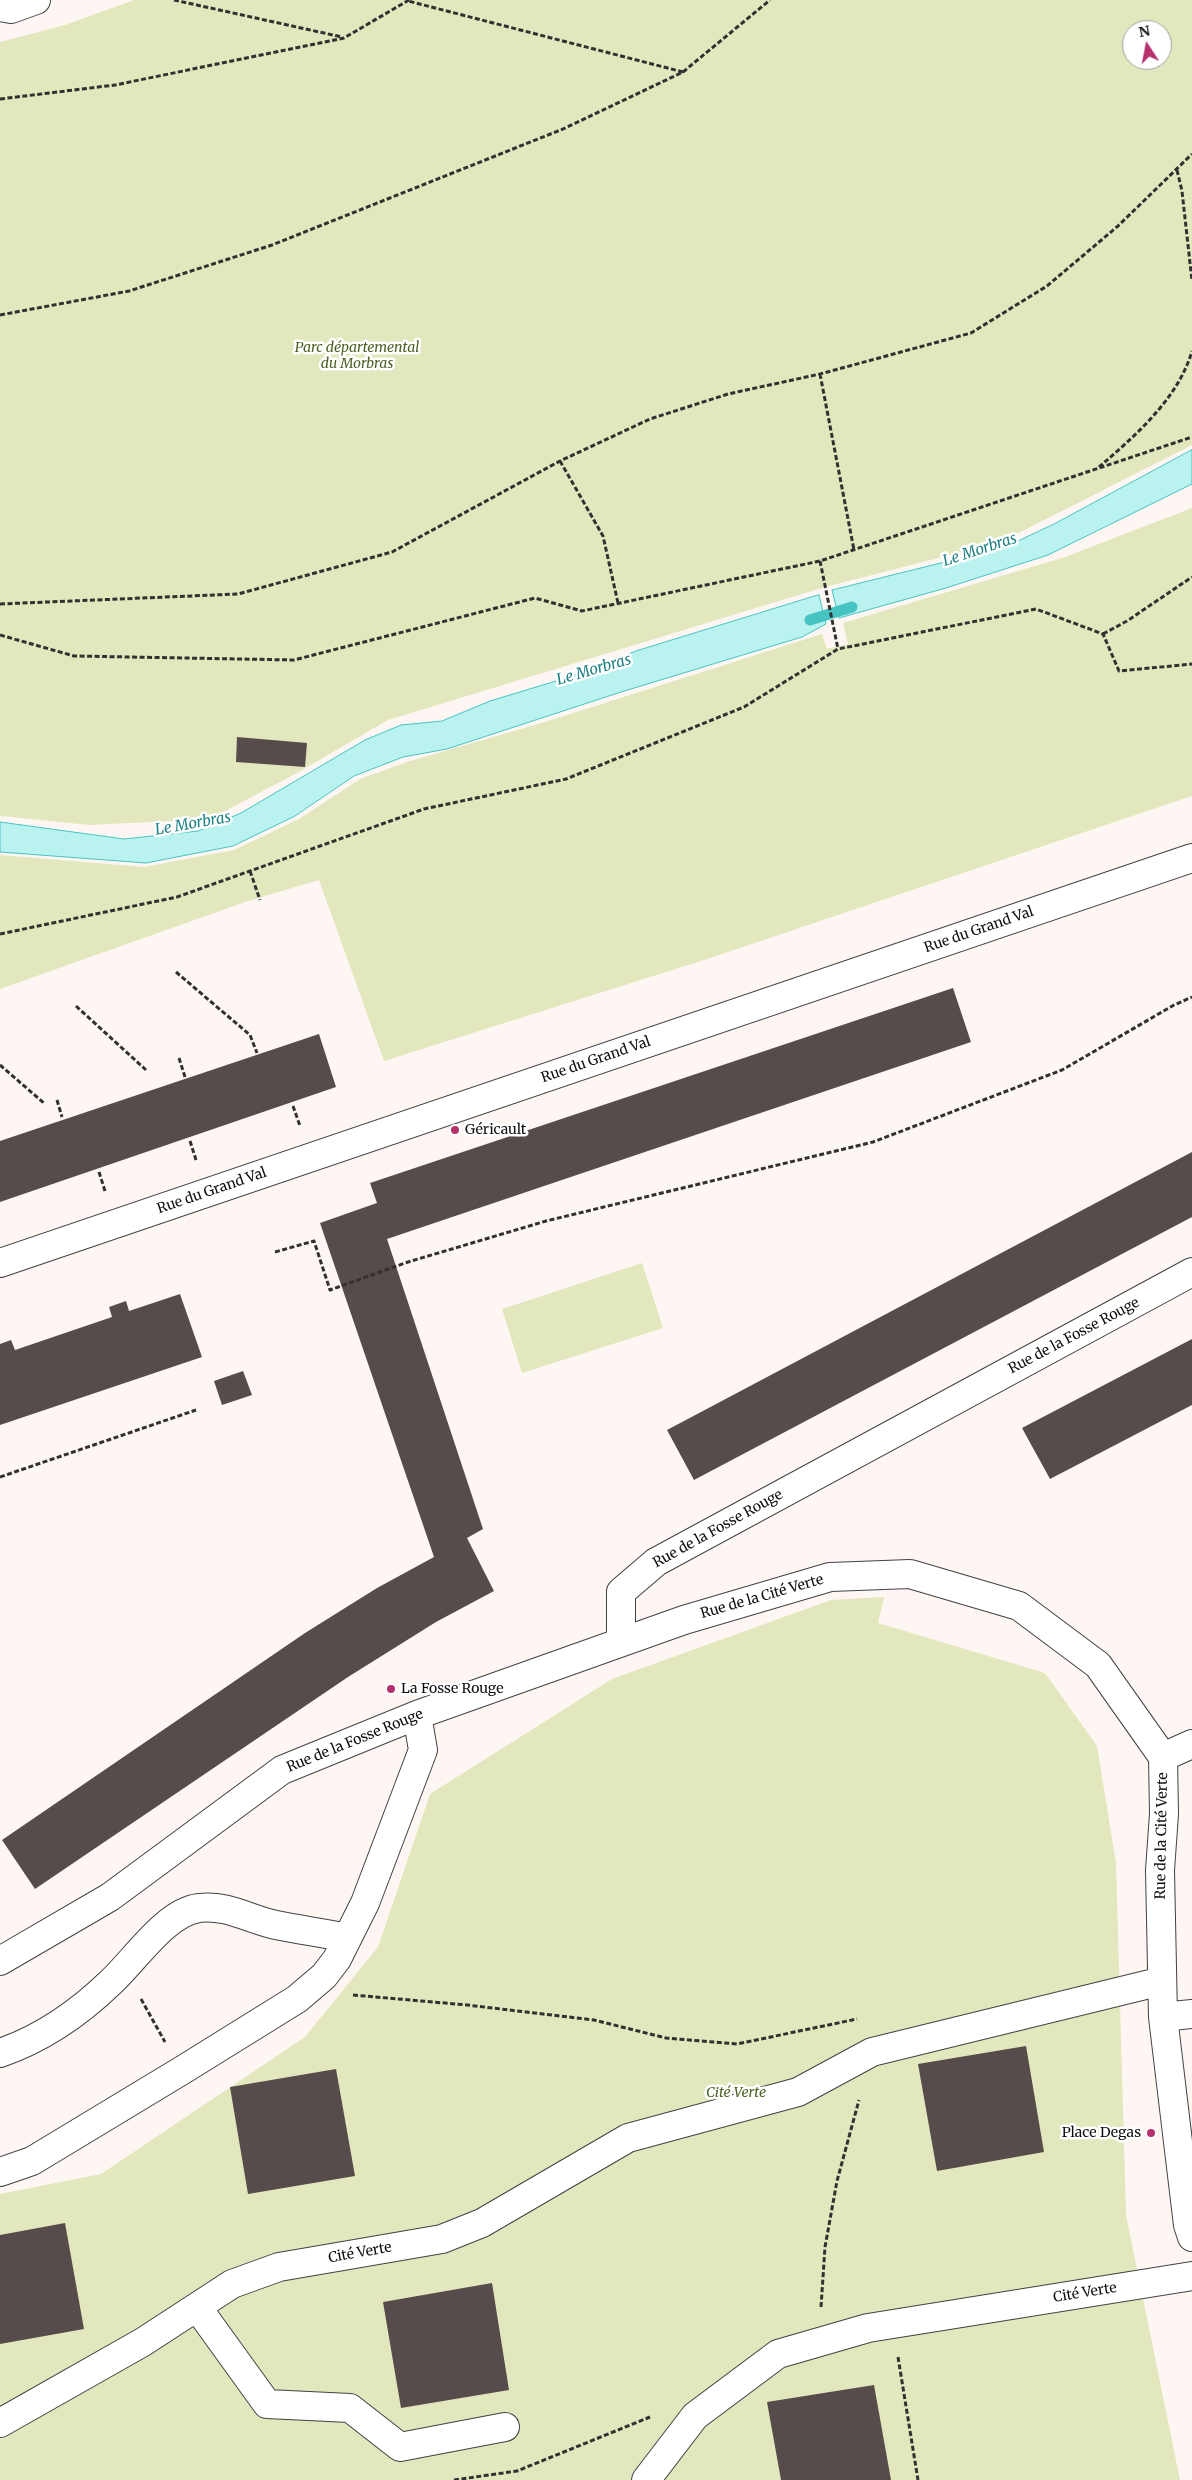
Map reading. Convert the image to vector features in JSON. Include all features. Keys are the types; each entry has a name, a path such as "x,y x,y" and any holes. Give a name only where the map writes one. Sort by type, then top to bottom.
{"street":[{"path":"0,7 11,9 36,0"},
{"name":"Rue du Grand Val","path":"0,1263 1192,858"},
{"name":"Rue de la Fosse Rouge","path":"0,1961 110,1897 282,1770 417,1715 621,1641 621,1592 656,1562 1192,1272"},
{"name":"Rue de la Cité Verte","path":"621,1641 830,1577 910,1574 1019,1606 1098,1665 1163,1757 1164,1814 1160,1870 1163,2017 1188,2224 1192,2236"},
{"path":"0,2172 32,2161 297,1999 324,1976 337,1959 365,1902 423,1750 417,1715"},
{"path":"1163,1757 1192,1744"},
{"path":"0,2053 42,2033 73,2015 110,1983 161,1930 180,1914 186,1912 199,1908 218,1908 275,1925 347,1938"},
{"name":"Cité Verte","path":"0,2423 143,2342 232,2284 279,2267 442,2239 482,2223 628,2138 798,2092 872,2052 1162,1981"},
{"path":"1163,2017 1192,2014"},
{"name":"Cité Verte","path":"646,2480 695,2416 778,2354 868,2328 1192,2276"},
{"path":"197,2307 267,2404 350,2408 400,2447 505,2427"}],"path":[{"path":"174,0 344,38"},
{"path":"0,99 115,85 344,38 408,0 683,72"},
{"path":"0,315 129,291 272,245 563,129 683,72 770,0"},
{"path":"0,604 238,594 392,552 560,461 650,419 728,394 820,374 971,333 1047,286 1118,226 1192,154"},
{"path":"1177,169 1182,191 1192,281"},
{"path":"1097,469 1140,431 1186,372 1192,351"},
{"path":"820,374 854,550"},
{"path":"0,635 74,656 294,660 535,598 582,611 820,561 1192,437"},
{"path":"560,461 603,536 618,603"},
{"path":"820,561 838,649"},
{"path":"1103,634 1127,621 1192,577"},
{"path":"0,934 177,897 424,809 566,779 744,707 838,649 1036,609 1103,634 1119,672 1192,664"},
{"path":"250,871 260,900"},
{"path":"176,972 250,1036 257,1053"},
{"path":"275,1252 314,1241 330,1290 408,1262 546,1220 873,1142 1062,1070 1174,1005 1192,997"},
{"path":"76,1006 146,1070"},
{"path":"179,1058 185,1077"},
{"path":"0,1065 45,1104"},
{"path":"56,1100 62,1117"},
{"path":"293,1106 303,1134"},
{"path":"190,1141 197,1163"},
{"path":"99,1172 106,1194"},
{"path":"0,1477 196,1410"},
{"path":"313,1984 343,1994 467,2005 594,2020 666,2038 737,2044 867,2016"},
{"path":"819,2342 825,2248 837,2180 872,2052"},
{"path":"892,2325 918,2480"},
{"path":"454,2480 517,2471 613,2434 670,2408 695,2416"}],"green space":[{"name":"Parc départemental du Morbras","path":"134,0 1192,0 1192,445 1001,542 825,587 388,720 297,773 210,819 90,825 0,816 0,42 65,25"},
{"path":"1192,508 1192,796 704,960 384,1061 319,880 248,901 0,989 0,855 144,867 234,850 299,819 360,779 407,762 545,722 822,634 827,649 848,644 843,623 1065,557"},
{"path":"642,1263 663,1328 522,1373 502,1309"},
{"name":"Cité Verte","path":"884,1597 878,1623 1045,1673 1097,1746 1116,1863 1126,2215 1180,2480 0,2480 0,2194 101,2174 305,2037 378,1947 430,1794 612,1679 831,1600"}],"water":[{"path":"1192,450 1192,484 1048,555 946,588 839,618 832,590 1005,547 1054,524"},
{"path":"819,595 826,624 802,637 621,692 447,749 403,757 354,776 295,816 233,846 146,863 0,852 0,822 124,839 198,831 241,813 365,740 401,725 442,721 490,701 569,677 636,651"}],"building":[{"path":"237,737 307,743 305,767 236,762"},
{"path":"953,988 971,1042 387,1239 483,1529 467,1538 494,1591 436,1622 348,1677 35,1889 2,1840 305,1633 377,1588 434,1557 320,1223 377,1203 370,1183"},
{"path":"319,1034 336,1087 0,1202 0,1141"},
{"path":"1192,1152 1192,1217 694,1480 667,1430"},
{"path":"180,1294 202,1357 0,1425 0,1344 11,1340 15,1350 112,1317 109,1307 126,1301 129,1311"},
{"path":"1192,1339 1192,1405 1050,1479 1022,1428"},
{"path":"243,1371 252,1395 222,1405 214,1381"},
{"path":"1026,2046 1044,2152 937,2171 918,2064"},
{"path":"336,2069 355,2176 248,2194 230,2087"},
{"path":"65,2223 84,2329 0,2344 0,2235"},
{"path":"492,2283 509,2390 401,2408 383,2302"},
{"path":"874,2385 891,2480 781,2480 767,2402"}],"waterway":[{"name":"Le Morbras","path":"810,620 852,607"}],"place":[{"name":"Géricault","path":"455,1130"},
{"name":"La Fosse Rouge","path":"391,1689"},
{"name":"Place Degas","path":"1151,2133"}]}
